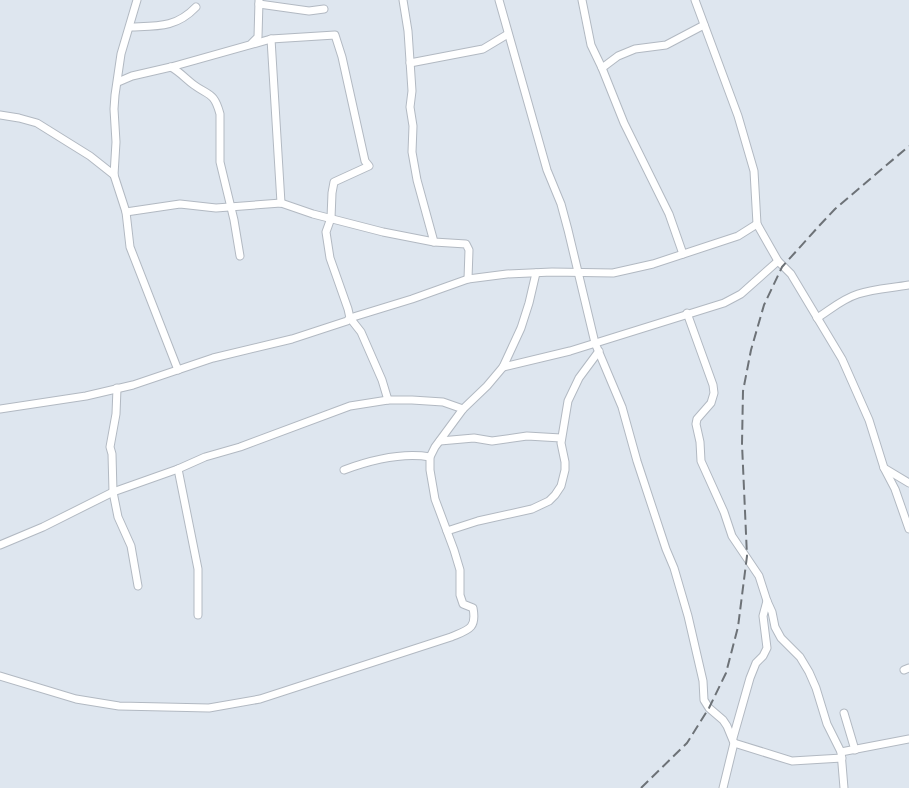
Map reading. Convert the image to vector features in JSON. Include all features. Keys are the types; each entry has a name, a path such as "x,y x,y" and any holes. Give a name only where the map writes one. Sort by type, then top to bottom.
{"street":[{"path":"137,0 121,54 114,109 116,142 114,175 126,212 130,247 178,370"},
{"path":"403,0 412,91 410,107 413,126 412,152 417,180 434,242"},
{"path":"499,0 547,170 564,215 595,343 622,407 637,461 674,568 702,672 704,700 723,720 734,741 792,762 841,755 855,750 909,739"},
{"path":"582,0 591,45 624,123 669,214 683,254"},
{"path":"695,0 738,116 754,171 757,224 778,261 791,274 842,359 869,420 884,468 895,489 909,529"},
{"path":"250,45 258,37 259,2 309,11 324,9"},
{"path":"130,26 171,24 186,17 196,7"},
{"path":"602,68 618,56 635,49 666,45 704,25"},
{"path":"118,82 132,76 172,67 271,39 333,34 338,42 365,161 369,166 334,182 326,243 350,318 362,332 382,380 388,400"},
{"path":"410,63 483,49 508,34"},
{"path":"271,39 281,203"},
{"path":"172,67 193,84 211,95 219,109 220,162 231,206 240,256"},
{"path":"0,115 37,123 90,156 114,175"},
{"path":"126,212 180,204 216,208 281,203 313,214 384,232 434,242 466,244 470,250 468,279"},
{"path":"0,409 86,396 133,386 213,358 292,339 468,279 507,274 552,272 613,273 652,264 738,236 757,224"},
{"path":"503,367 595,343 724,303 741,294 778,261"},
{"path":"0,676 76,699 119,706 209,708 260,699 451,637 471,628 475,620 473,608 463,604 460,595 460,570 435,499 430,470 430,457 463,408 488,386 503,367 521,328 536,273"},
{"path":"816,318 831,310 840,302 858,294 909,285"},
{"path":"688,313 708,367 714,394 710,403 697,419 696,424 700,442 701,461 724,512 732,536 759,576 781,638 800,657 816,688 826,724 841,755 844,788"},
{"path":"447,531 478,521 532,509 549,501 561,486 565,470 561,438 568,401 571,393 599,351"},
{"path":"117,388 116,414 110,447 112,454 113,492 118,517 131,546 138,586"},
{"path":"0,545 43,527 113,492 350,406 388,400 443,402 463,408"},
{"path":"440,441 474,438 492,441 527,436 561,438"},
{"path":"344,470 387,458 430,457"},
{"path":"884,468 909,483"},
{"path":"178,469 198,569 198,614"},
{"path":"723,788 750,678 756,663 763,656 767,648 763,616 767,602"},
{"path":"844,713 855,750"}],"railway":[{"path":"641,788 687,743 709,708 726,673 738,627 747,556 742,444 743,391 751,350 764,305 782,267 819,226 835,209 909,146"}]}
